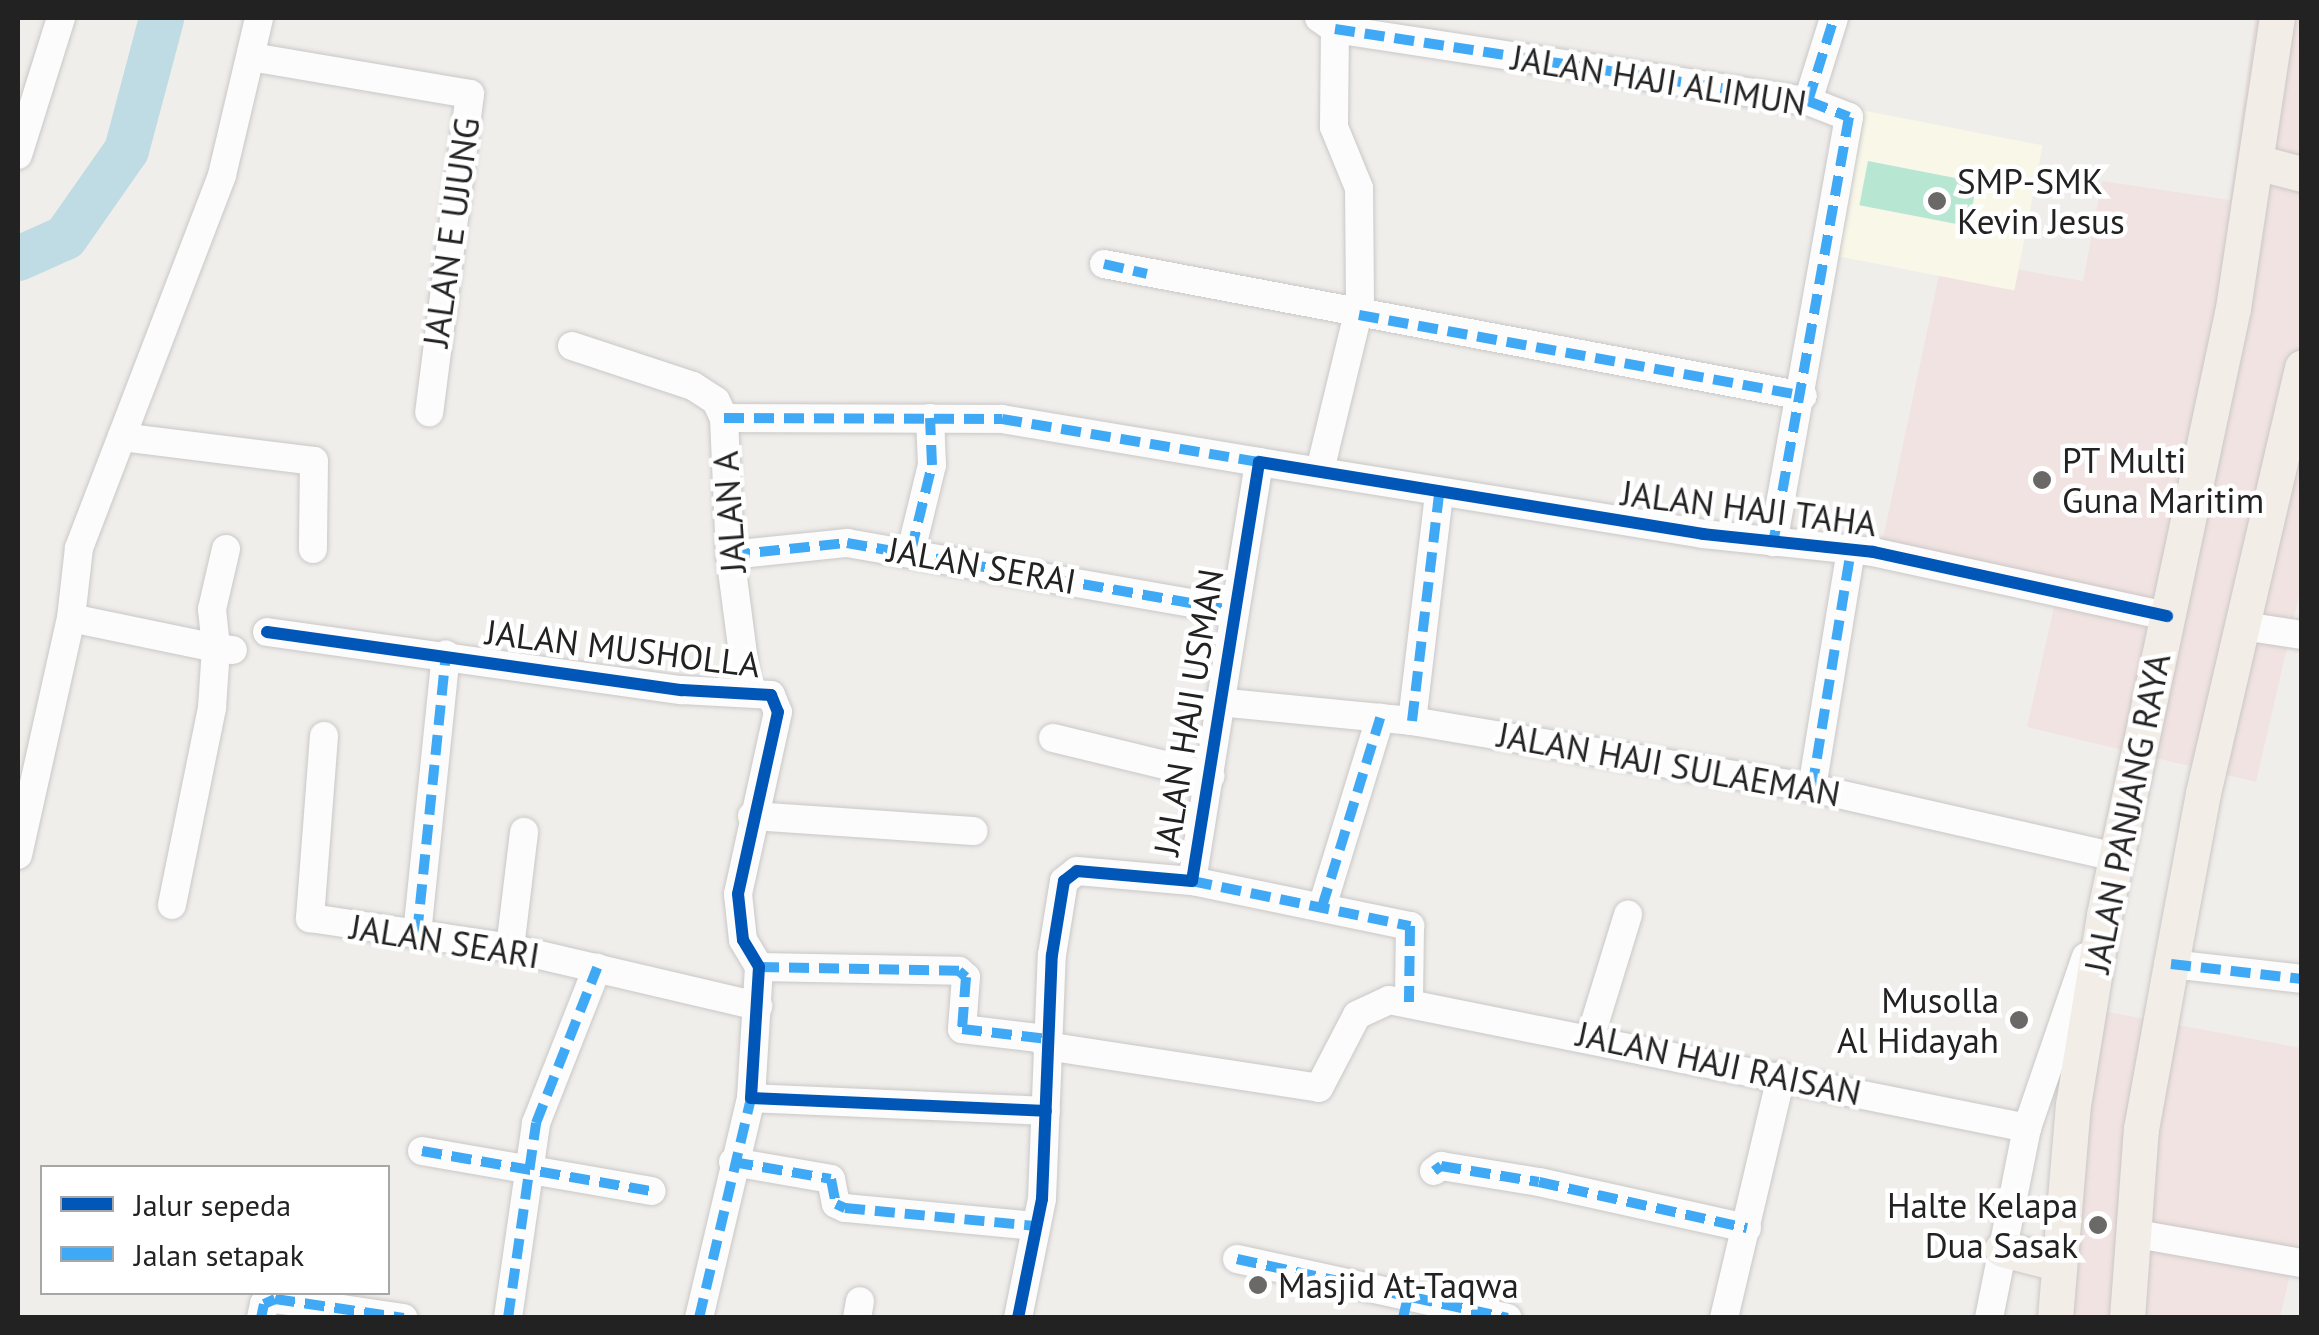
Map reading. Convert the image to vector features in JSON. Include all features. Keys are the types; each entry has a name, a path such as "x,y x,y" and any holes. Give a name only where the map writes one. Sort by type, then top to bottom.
{"main road":[{"name":"JALAN PANJANG RAYA","path":"2055,1318 2073,1105 2104,915 2260,163 2277,18"},
{"path":"2260,163 2302,174"},
{"name":"JALAN PANJANG RAYA","path":"2127,1318 2141,1129 2171,964 2302,368"},
{"path":"2002,1249 2057,1262"}],"street":[{"path":"18,155 61,18"},
{"path":"18,855 71,618 79,548 222,175 259,18"},
{"path":"1808,101 1834,18"},
{"path":"1258,462 1320,470 1359,315 1359,188 1334,127 1327,23"},
{"name":"JALAN HAJI ALIMUN","path":"1327,23 1808,101 1850,117 1853,126 1774,542"},
{"name":"JALAN E UJUNG","path":"251,57 470,94 429,412"},
{"path":"1104,264 1803,396"},
{"path":"572,346 693,386 716,401 724,418"},
{"name":"JALAN A","path":"748,692 730,555 724,418 1016,421 1258,462"},
{"path":"911,552 932,465 930,418"},
{"path":"122,437 314,461 313,549"},
{"name":"JALAN HAJI USMAN","path":"1018,1318 1042,1198 1052,955 1068,874 1192,881 1258,462"},
{"name":"JALAN HAJI TAHA","path":"1320,470 1439,496 1850,549 2167,616"},
{"path":"1412,721 1439,496"},
{"name":"JALAN SERAI","path":"730,555 848,543 1232,610"},
{"path":"172,905 225,649 212,609 226,549"},
{"path":"1812,788 1850,549"},
{"path":"71,618 225,649"},
{"path":"2243,626 2302,635"},
{"name":"JALAN MUSHOLLA","path":"267,632 682,690 770,695 778,712 752,816 738,894 744,940 759,967 751,1098 699,1318"},
{"path":"417,934 446,655"},
{"name":"JALAN HAJI SULAEMAN","path":"1218,702 1412,721 1812,788 2116,857"},
{"path":"1322,907 1380,718"},
{"name":"JALAN SEARI","path":"324,736 310,918 510,948 758,1006"},
{"path":"1054,738 1210,776"},
{"path":"752,816 973,830"},
{"path":"510,948 524,832"},
{"path":"1192,881 1411,927 1410,1002"},
{"path":"1590,1035 1628,915"},
{"path":"1989,1318 2028,1128 2104,915"},
{"path":"2171,964 2302,979"},
{"path":"759,967 959,971 966,978 962,1029 1046,1042"},
{"path":"508,1318 527,1166 551,1076 598,968"},
{"name":"JALAN HAJI RAISAN","path":"1046,1042 1319,1088 1361,1010 1389,1000 1590,1035 2028,1128"},
{"path":"1724,1318 1781,1076"},
{"path":"751,1098 1046,1111"},
{"path":"422,1151 652,1190"},
{"path":"733,1162 832,1179 836,1204 845,1208 1034,1226"},
{"path":"1434,1170 1456,1168 1586,1191 1746,1228"},
{"path":"2132,1233 2302,1263"},
{"path":"1237,1259 1406,1305 1508,1318"},
{"path":"265,1309 404,1318"}],"shaded area":[{"path":"2255,18 2301,18 2301,587 2256,782 2027,727 2058,589 1881,548 1943,256 2083,281 2102,181 2230,200"},
{"name":"SMP-SMK Kevin Jesus","path":"1861,110 2043,145 2014,291 1833,255"},
{"path":"2076,1006 2301,1048 2301,1229 2280,1317 2043,1318"}],"green space":[{"path":"1868,161 1977,182 1968,226 1859,205"}],"waterway":[{"path":"18,258 65,237 126,150 161,18"}],"marked path":[{"path":"1808,101 1834,18"},
{"path":"1335,29 1808,101 1849,117 1773,542"},
{"path":"1104,264 1147,274"},
{"path":"1359,315 1803,396"},
{"path":"724,418 1002,419 1259,462"},
{"path":"911,551 932,465 930,418"},
{"path":"1412,721 1439,495"},
{"path":"730,555 847,543 1232,610"},
{"path":"1812,788 1851,549"},
{"path":"417,934 446,655"},
{"path":"1322,907 1380,718"},
{"path":"1192,881 1410,926 1409,1002"},
{"path":"2171,964 2302,979"},
{"path":"759,967 959,971 966,977 962,1029 1047,1039"},
{"path":"508,1318 536,1123 597,968"},
{"path":"699,1318 751,1098"},
{"path":"422,1151 652,1191"},
{"path":"733,1162 831,1179 836,1204 845,1208 1034,1226"},
{"path":"1434,1171 1441,1166 1539,1182 1747,1228"},
{"path":"1237,1259 1508,1318"},
{"path":"1403,1318 1409,1293"},
{"path":"261,1318 264,1304 275,1299 404,1318"}],"cycle path":[{"path":"1018,1318 1042,1199 1052,955 1064,881 1077,871 1192,881 1259,462 1703,534 1873,552 2167,616"},
{"path":"267,632 682,690 771,695 778,712 738,894 743,940 759,967 751,1098 1046,1111"}],"place":[{"name":"SMP-SMK Kevin Jesus","path":"1937,201"},
{"name":"PT Multi Guna Maritim","path":"2042,480"},
{"name":"Musolla Al Hidayah","path":"2019,1020"},
{"name":"Halte Kelapa Dua Sasak","path":"2098,1225"},
{"name":"Masjid At-Taqwa","path":"1258,1285"}]}
